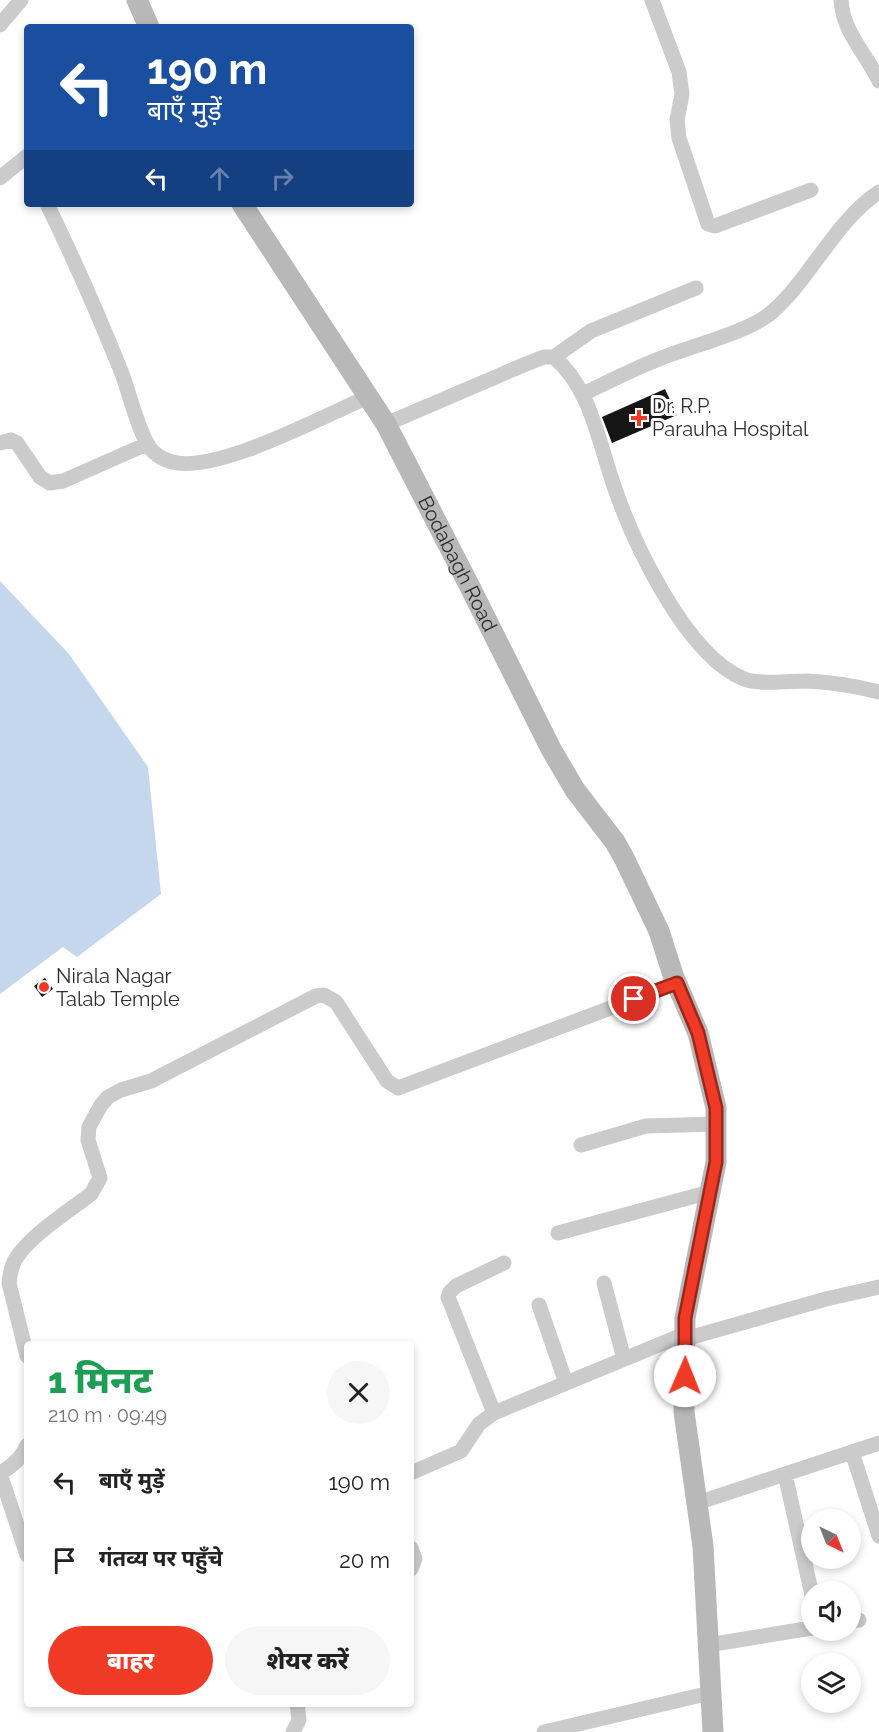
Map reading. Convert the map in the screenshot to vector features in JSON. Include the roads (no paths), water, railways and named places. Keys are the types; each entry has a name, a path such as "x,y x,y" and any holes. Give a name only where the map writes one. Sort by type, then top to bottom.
{"street":[{"path":"0,25 21,0"},
{"path":"136,0 148,24"},
{"path":"652,0 679,72 682,94 677,120 679,138 708,224 715,226 811,190"},
{"path":"841,0 844,21 850,35 879,81"},
{"path":"0,178 24,160"},
{"path":"583,393 658,359 744,328 765,317 778,306 860,208 879,192"},
{"path":"48,207 122,372 147,444 159,456 172,462 189,464 214,461 250,449 368,396"},
{"name":"Bodabagh Road","path":"244,207 386,424 551,749 574,790 615,842 659,932 675,979 698,1033 716,1108 716,1162 685,1318 684,1412 703,1546 713,1732"},
{"path":"386,424 526,364 544,357 554,357 591,331 696,288"},
{"path":"554,357 568,369 583,393 621,506 642,556 678,615 713,658 730,672 747,680 842,683 879,692"},
{"path":"0,443 11,440 17,443 40,477 50,483 63,481 147,444"},
{"path":"24,1344 9,1283 10,1271 20,1252 29,1243 98,1186 100,1178 88,1140 89,1127 100,1105 114,1094 151,1081 315,996 324,995 336,1002 387,1081 398,1088 675,979"},
{"path":"581,1145 646,1126 716,1124"},
{"path":"558,1233 710,1192"},
{"path":"494,1413 448,1298 456,1286 504,1263"},
{"path":"604,1283 624,1359"},
{"path":"414,1472 461,1451 479,1425 494,1413 624,1359 685,1336 879,1287"},
{"path":"539,1305 566,1383"},
{"path":"697,1503 879,1443"},
{"path":"24,1452 16,1462 0,1473 24,1546"},
{"path":"852,1452 879,1536"},
{"path":"785,1474 809,1581"},
{"path":"708,1646 801,1630"},
{"path":"544,1732 710,1693"},
{"path":"293,1732 298,1720 297,1707"}],"water":[{"path":"0,581 69,654 148,767 161,894 77,957 63,947 0,994"}],"place":[{"name":"Dr. R.P. Parauha Hospital","path":"639,418"},
{"name":"Nirala Nagar Talab Temple","path":"44,987"}]}
